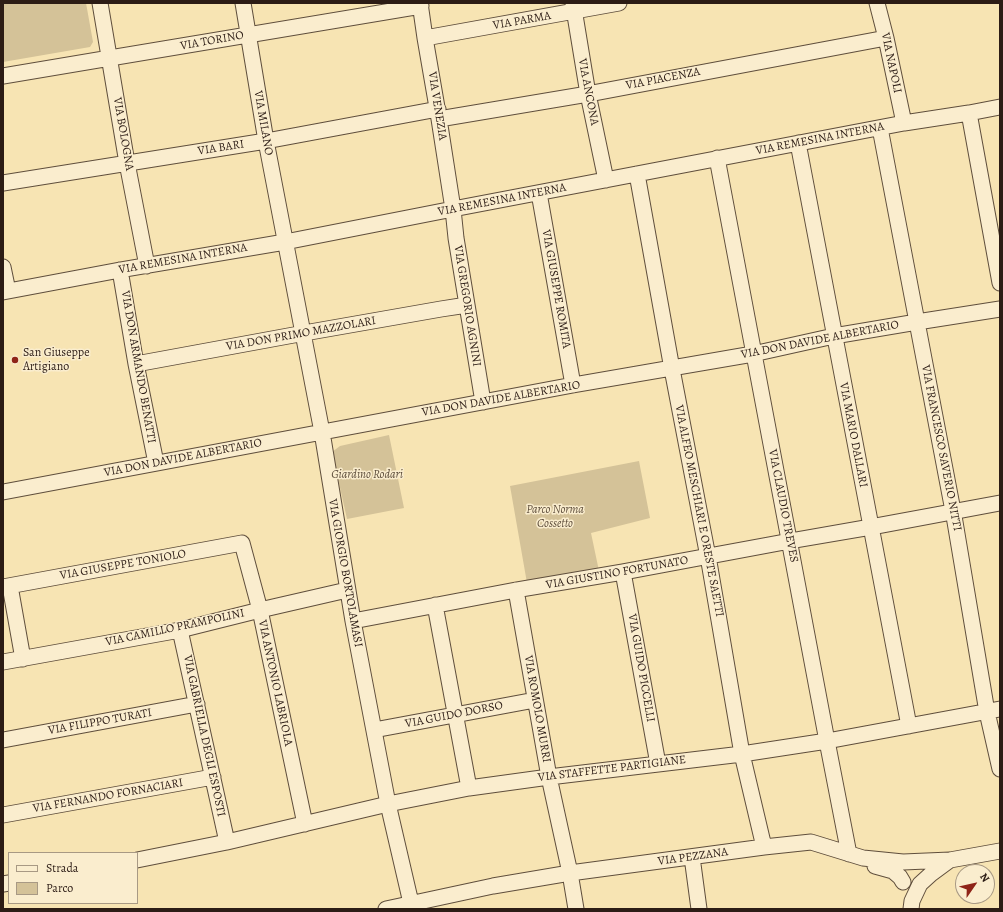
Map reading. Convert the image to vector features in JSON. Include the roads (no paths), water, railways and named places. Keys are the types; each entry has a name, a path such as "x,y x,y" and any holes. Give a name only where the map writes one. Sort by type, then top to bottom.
{"street":[{"name":"VIA BOLOGNA","path":"100,3 127,163 147,266"},
{"name":"VIA MILANO","path":"243,3 266,141 285,242"},
{"name":"VIA PARMA","path":"425,38 574,7 619,3"},
{"name":"VIA NAPOLI","path":"877,3 904,123"},
{"name":"VIA TORINO","path":"3,76 421,4"},
{"name":"VIA VENEZIA","path":"421,4 425,38 453,209"},
{"name":"VIA ANCONA","path":"574,7 588,94 606,180"},
{"name":"VIA PIACENZA","path":"438,114 588,94 886,38"},
{"name":"VIA REMESINA INTERNA","path":"5,291 285,242 717,158 904,123 1000,107"},
{"path":"969,113 1000,283"},
{"name":"VIA BARI","path":"3,183 438,114"},
{"name":"VIA FRANCESCO SAVERIO NITTI","path":"880,128 952,512 994,711 1000,769"},
{"name":"VIA MARIO DALLARI","path":"798,143 909,726"},
{"name":"VIA CLAUDIO TREVES","path":"717,158 827,740 856,856"},
{"name":"VIA ALFEO MESCHIARI E ORESTE SAETTI","path":"637,174 672,369 708,556 742,754 764,847"},
{"name":"VIA GIUSEPPE ROMITA","path":"539,193 573,385"},
{"name":"VIA GREGORIO AGNINI","path":"453,209 456,238 483,402"},
{"name":"VIA GIORGIO BORTOLAMASI","path":"285,242 322,432 347,590 388,804 411,903"},
{"path":"3,267 5,291"},
{"name":"VIA DON ARMANDO BENATTI","path":"120,270 136,364 156,463"},
{"name":"VIA DON PRIMO MAZZOLARI","path":"136,364 467,305"},
{"name":"VIA DON DAVIDE ALBERTARIO","path":"3,492 573,385 754,354 834,336 1000,309"},
{"name":"VIA GIUSTINO FORTUNATO","path":"353,621 516,590 871,528 1000,502"},
{"name":"VIA GIUSEPPE TONIOLO","path":"6,586 242,543"},
{"name":"VIA ANTONIO LABRIOLA","path":"242,543 260,610 305,824"},
{"name":"VIA GUIDO PICCELLI","path":"623,572 658,764"},
{"path":"6,586 23,658"},
{"name":"VIA CAMILLO PRAMPOLINI","path":"3,662 180,630 347,590"},
{"name":"VIA ROMOLO MURRI","path":"516,590 549,777 570,873 576,909"},
{"path":"435,605 469,788"},
{"name":"VIA GABRIELLA DEGLI ESPOSTI","path":"180,630 227,842"},
{"name":"VIA GUIDO DORSO","path":"374,730 535,700"},
{"name":"VIA FILIPPO TURATI","path":"3,740 197,704"},
{"name":"VIA STAFFETTE PARTIGIANE","path":"138,860 227,842 388,804 469,788 742,754 994,711"},
{"name":"VIA FERNANDO FORNACIARI","path":"3,815 213,777"},
{"name":"VIA PEZZANA","path":"386,909 493,886 570,873 692,856 811,842 856,856 903,862 950,860 1000,851"},
{"path":"692,856 699,909"},
{"path":"856,856 876,866 893,871 904,882"},
{"path":"910,906 916,891 924,880 950,860"},
{"path":"903,862 907,868 910,906"},
{"path":"903,862 902,868 906,901 910,906"}],"place":[{"name":"San Giuseppe Artigiano","path":"15,360"}],"park label":[{"name":"Giardino Rodari","path":"367,475"},
{"name":"Parco Norma Cossetto","path":"555,517"}]}
